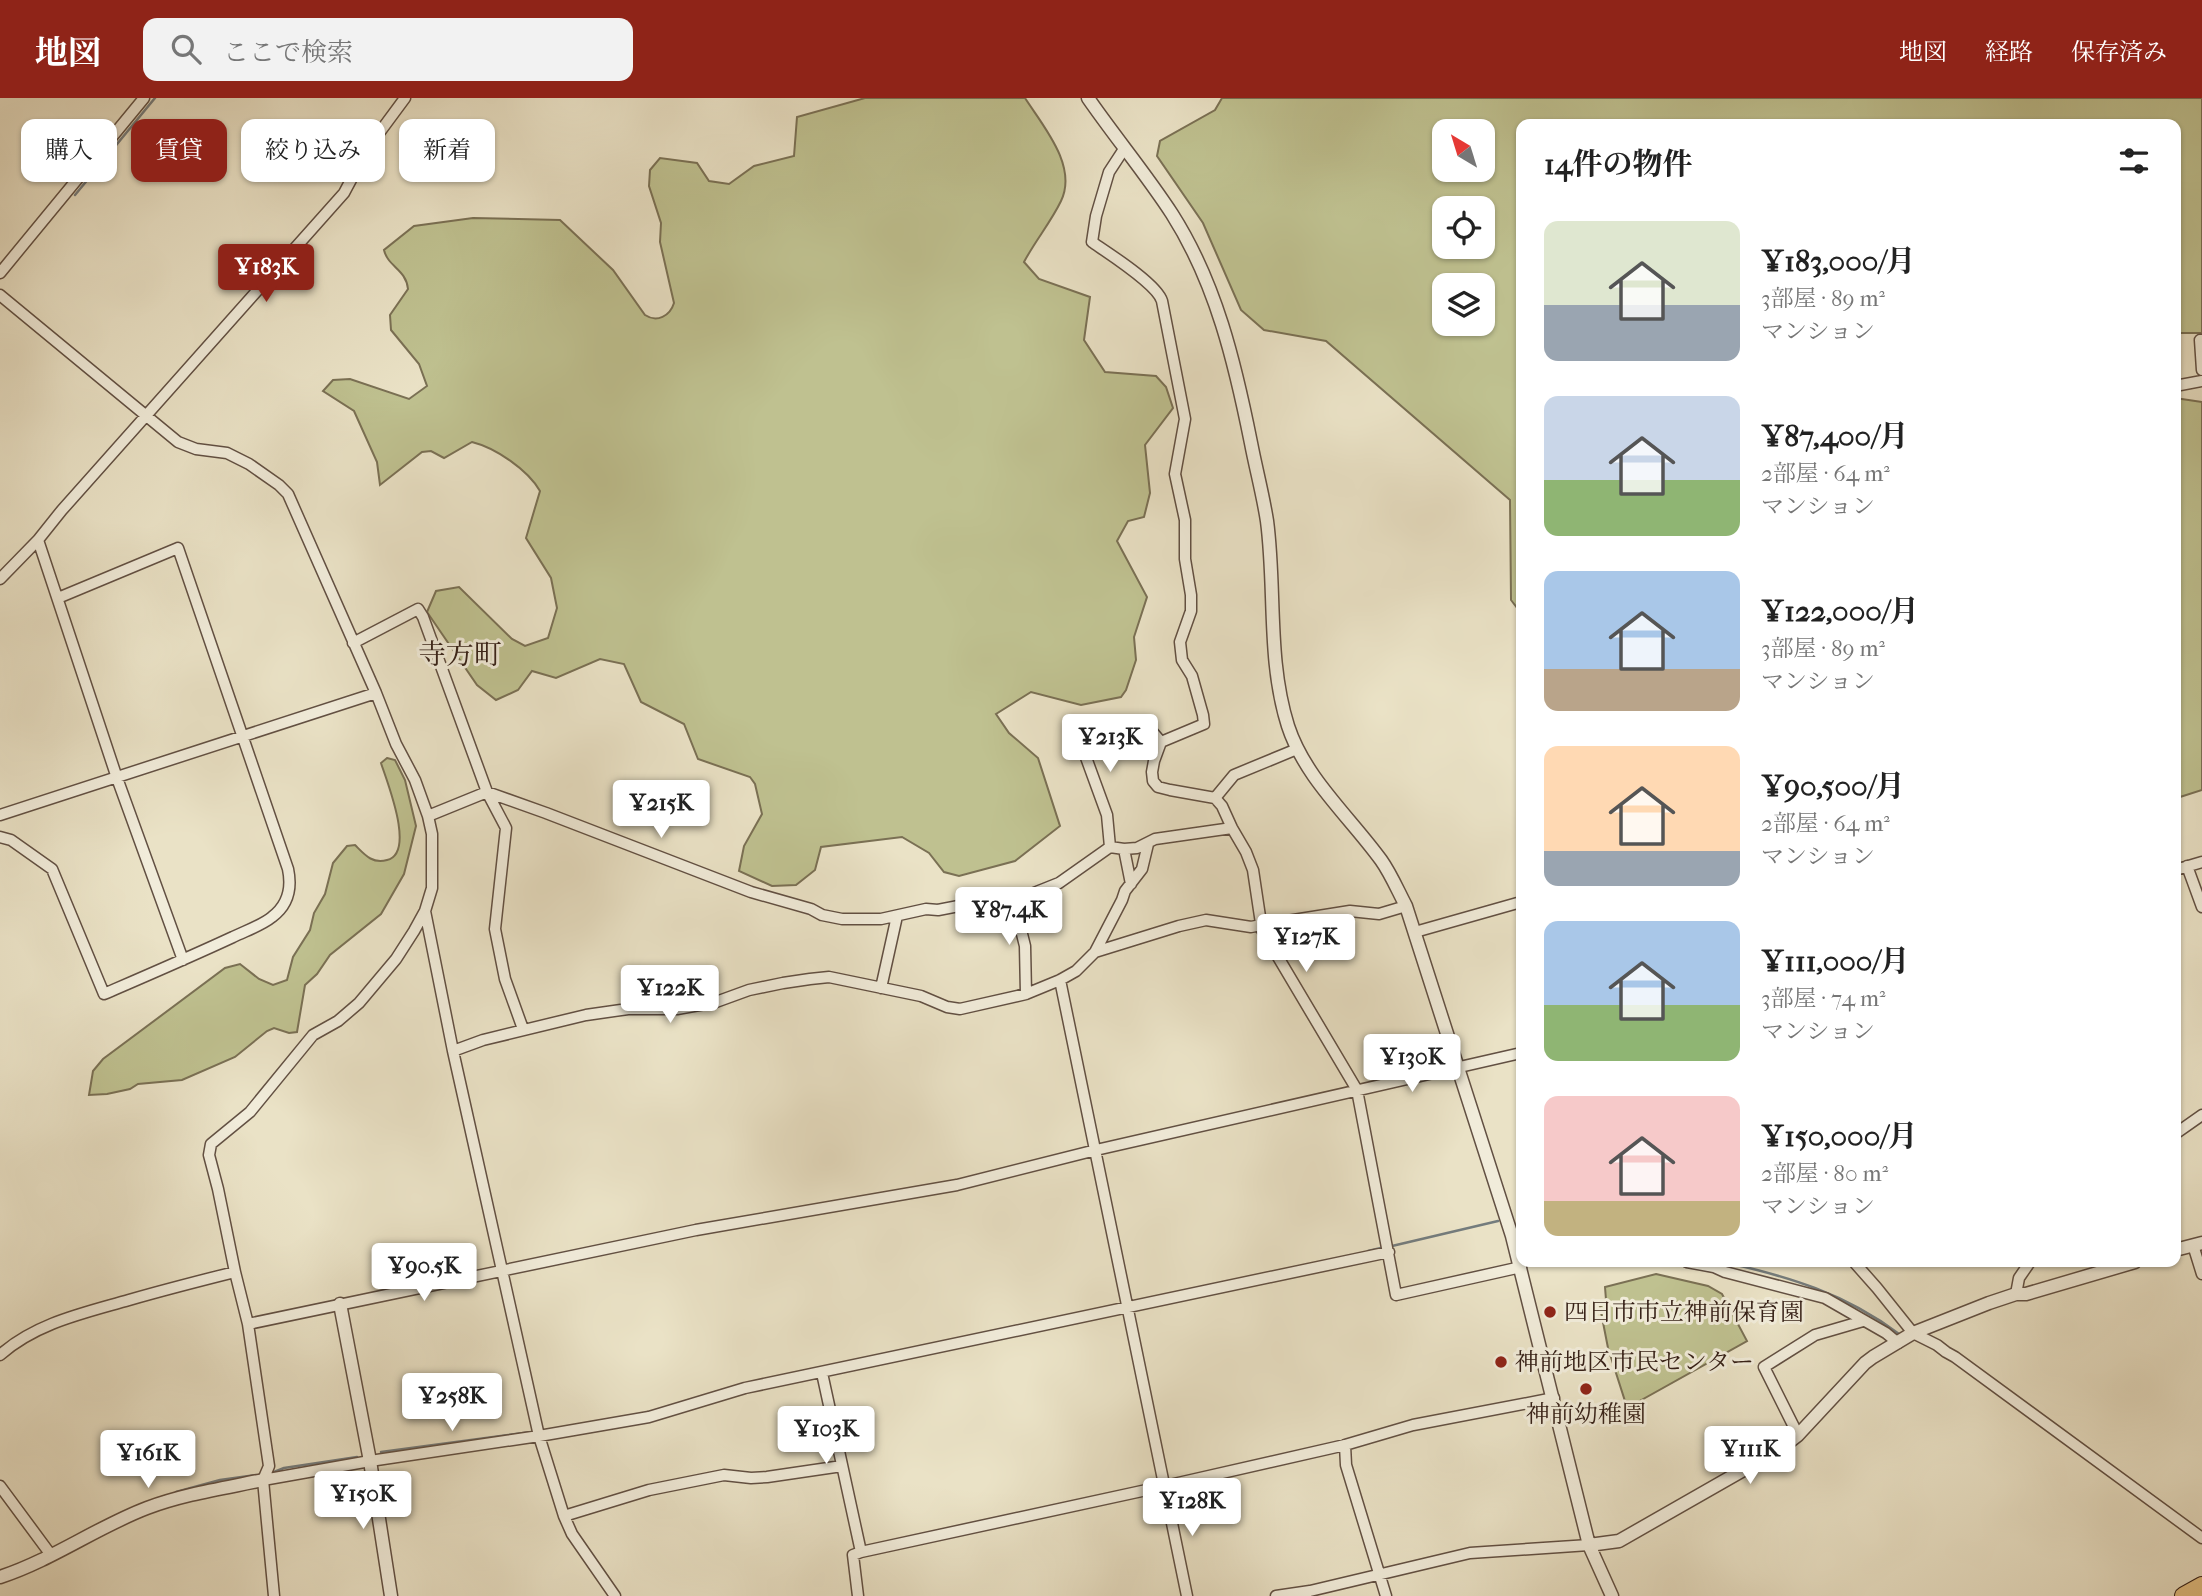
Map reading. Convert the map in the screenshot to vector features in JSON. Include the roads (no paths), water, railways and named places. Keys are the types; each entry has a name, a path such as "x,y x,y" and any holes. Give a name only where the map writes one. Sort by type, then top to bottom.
{"highway":[{"path":"2183,1596 2202,1586"}],"street":[{"path":"0,273 144,98"},
{"path":"0,579 38,540 344,192 368,148 405,98"},
{"path":"1088,98 1172,214 1208,282 1223,323 1267,518 1272,564 1275,674 1288,727 1311,772 1382,861 1406,906 1516,1233"},
{"path":"1124,149 1109,172 1096,216 1092,242 1141,278 1160,295 1162,301 1185,419 1175,474 1185,520 1185,559 1191,611 1180,642 1182,660 1192,676 1204,724 1161,742 1154,761 1153,782 1158,787 1215,798 1246,852 1252,870 1262,928 1357,1090 1396,1295 1521,1267 1589,1545 1612,1596"},
{"path":"0,295 178,442 196,449 227,453 250,464 288,494 396,744 415,780 432,834 432,888 425,911 396,958 359,1003 338,1021 313,1035 250,1112 211,1144 209,1155 248,1324 269,1466 263,1480 274,1596"},
{"path":"2202,340 2202,370"},
{"path":"2181,385 2202,381"},
{"path":"38,540 117,778 183,960"},
{"path":"0,837 11,840 52,869 104,994 271,918 288,895 291,884 178,548 58,598"},
{"path":"353,642 418,609 487,792 506,828 495,929 505,979 523,1029"},
{"path":"0,815 376,693"},
{"path":"1110,847 1107,815 1084,752 1086,745 1143,727 1150,729 1161,742"},
{"path":"1215,798 1234,775 1297,749"},
{"path":"428,816 487,792 751,892 842,919 881,919 1005,897 1019,899 1059,883 1110,847 1137,848 1155,839 1231,828"},
{"path":"453,1051 523,1029 628,1009 690,1007 716,1002 749,990 810,979 829,978 881,988 921,996 947,1007 960,1009 1026,994 1076,971 1095,952 1125,891 1142,869 1148,844"},
{"path":"1124,849 1132,884"},
{"path":"2202,862 2181,868 2202,907"},
{"path":"1019,899 1019,922 1025,946 1026,994"},
{"path":"1415,932 1516,903"},
{"path":"1095,952 1206,920 1262,928 1281,922 1350,911 1379,914 1406,906"},
{"path":"425,911 453,1051 539,1436 572,1534 615,1596"},
{"path":"881,988 897,916"},
{"path":"1060,980 1187,1596"},
{"path":"248,1324 696,1230 957,1185 1096,1150 1516,1054"},
{"path":"2181,1130 2202,1115"},
{"path":"2197,1244 2202,1273"},
{"path":"0,1577 149,1507 201,1492 370,1461 649,1417 745,1388 1388,1248"},
{"path":"1718,1267 1725,1272 1825,1298 1886,1333 1937,1345 2202,1538"},
{"path":"1857,1267 1905,1338"},
{"path":"2015,1294 2019,1278 2027,1267"},
{"path":"1276,1596 1310,1591 1470,1553 1619,1541 1758,1462 1798,1435 1865,1363 1905,1338 2015,1294 2026,1294 2118,1267"},
{"path":"0,1355 44,1326 131,1299 234,1272"},
{"path":"341,1304 391,1596"},
{"path":"1798,1435 1764,1367 1815,1335 1863,1321"},
{"path":"822,1373 861,1552"},
{"path":"858,1596 853,1555 861,1552 1345,1445 1413,1425 1554,1398"},
{"path":"1345,1445 1346,1465 1386,1596"},
{"path":"564,1516 649,1490 724,1475 767,1477 842,1466"},
{"path":"0,1486 51,1555"}],"waterway":[{"path":"75,195 155,98"},
{"path":"1392,1246 1498,1221"},
{"path":"1368,1251 1385,1247"},
{"path":"1743,1267 1793,1280 1837,1297 1899,1334"},
{"path":"381,1452 531,1432"},
{"path":"274,1472 284,1468 357,1457"},
{"path":"176,1492 220,1480 256,1475"}],"place":[{"name":"四日市市立神前保育園","path":"1550,1312"},
{"name":"神前地区市民センター","path":"1501,1362"},
{"name":"神前幼稚園","path":"1586,1389"}],"district":[{"name":"寺方町","path":"460,654"}]}
